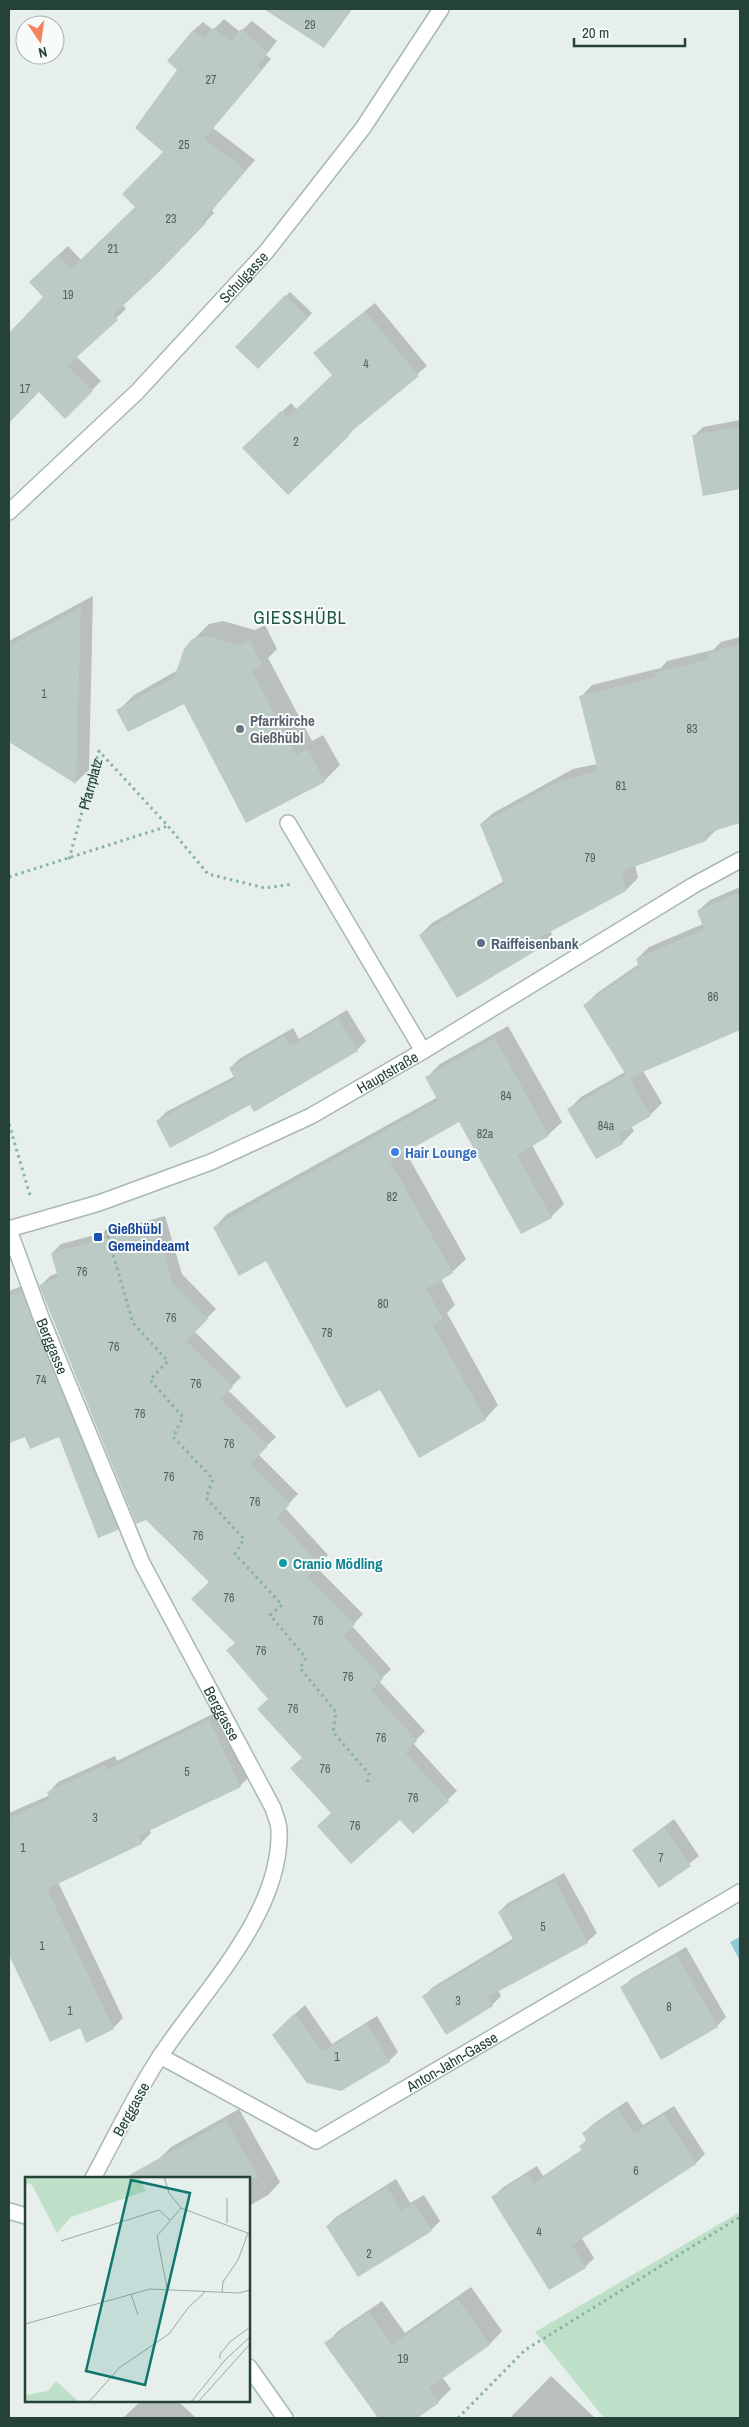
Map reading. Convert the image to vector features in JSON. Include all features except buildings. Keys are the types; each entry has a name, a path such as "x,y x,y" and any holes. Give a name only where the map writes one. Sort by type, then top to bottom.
{"street":[{"name":"Schulgasse","path":"9,512 138,392 266,252 363,128 440,9"},
{"path":"288,823 423,1051"},
{"name":"Hauptstraße","path":"9,1229 99,1203 211,1162 311,1116 423,1051 694,885 740,860"},
{"name":"Berggasse","path":"9,1229 42,1320 142,1563 273,1808 279,1828 278,1851 270,1884 245,1938 160,2056 94,2177"},
{"name":"Anton-Jahn-Gasse","path":"160,2056 316,2142 740,1892"},
{"path":"9,2211 25,2216"},
{"path":"250,2368 285,2418"}],"path":[{"name":"Pfarrplatz","path":"69,858 99,751 168,826 208,874 265,888 321,880"},
{"path":"9,877 168,826"},
{"path":"9,1124 38,1221"},
{"path":"99,1203 133,1323 168,1361 150,1380 183,1417 173,1437 213,1479 206,1498 244,1540 235,1554 282,1605 270,1615 306,1658 300,1668 336,1712 333,1732 369,1774 367,1786"},
{"path":"458,2418 525,2350 740,2217"}],"green space":[{"path":"740,2212 740,2418 604,2418 535,2332"}],"water":[{"path":"740,1937 740,1961 730,1942"}],"place":[{"name":"Pfarrkirche Gießhübl","path":"240,729"},
{"name":"Raiffeisenbank","path":"481,943"},
{"name":"Hair Lounge","path":"395,1152"},
{"name":"Gießhübl Gemeindeamt","path":"98,1237"},
{"name":"Cranio Mödling","path":"283,1563"}],"district":[{"name":"GIESSHÜBL","path":"300,617"}]}
